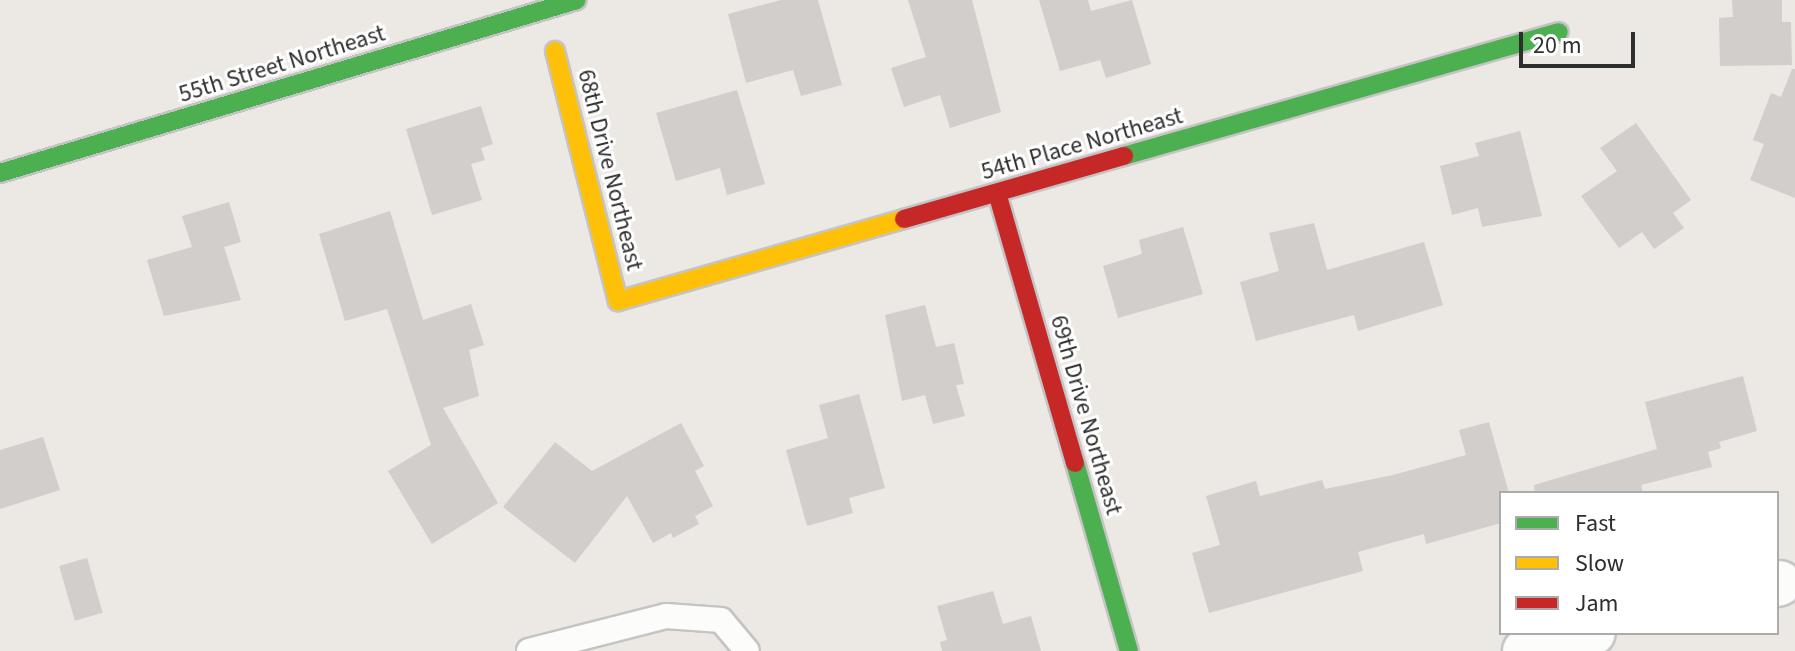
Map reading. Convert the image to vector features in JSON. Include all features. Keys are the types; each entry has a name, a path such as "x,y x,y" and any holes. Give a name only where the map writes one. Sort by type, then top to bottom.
{"street":[{"name":"55th Street Northeast","path":"0,173 577,0"},
{"name":"54th Place Northeast","path":"618,301 1559,32"},
{"name":"68th Drive Northeast","path":"555,51 618,301"},
{"name":"69th Drive Northeast","path":"997,193 1129,651"},
{"path":"1525,651 1585,635"}],"lane":[{"path":"529,651 666,616 721,620 747,651"}],"building":[{"path":"781,0 818,0 842,85 801,96 793,70 746,83 728,14"},
{"path":"908,0 972,0 1001,112 950,128 940,95 904,107 891,68 926,57"},
{"path":"1039,0 1088,0 1091,11 1132,0 1151,64 1106,78 1100,60 1060,71"},
{"path":"1732,0 1782,0 1782,22 1791,22 1792,65 1720,66 1719,18 1733,17"},
{"path":"1792,69 1795,69 1795,198 1750,180 1764,144 1753,140 1771,93 1781,97"},
{"path":"737,90 765,184 727,195 720,168 676,181 656,113"},
{"path":"481,106 493,144 481,148 485,160 471,164 482,200 432,215 406,129"},
{"path":"1636,123 1691,200 1673,213 1684,228 1654,249 1642,232 1619,248 1581,196 1617,171 1600,148"},
{"path":"1520,131 1542,216 1482,227 1478,208 1452,215 1440,166 1479,156 1475,143"},
{"path":"229,202 241,242 224,247 241,300 164,316 147,260 192,247 182,216"},
{"path":"390,211 423,320 471,304 484,345 469,350 479,396 443,408 498,503 432,544 388,471 431,445 387,309 345,321 319,234"},
{"path":"1314,223 1327,270 1424,242 1443,305 1358,331 1354,315 1256,341 1240,282 1279,271 1269,233"},
{"path":"1183,227 1203,294 1118,318 1103,266 1142,254 1139,240"},
{"path":"925,305 936,347 954,343 964,384 956,385 965,416 933,424 925,395 902,401 885,315"},
{"path":"1743,376 1757,431 1719,442 1721,448 1708,452 1712,467 1641,485 1642,491 1535,491 1534,485 1657,449 1645,402"},
{"path":"859,394 885,488 849,498 853,513 807,526 786,450 828,438 819,405"},
{"path":"1489,422 1508,491 1499,491 1499,524 1426,544 1424,534 1358,552 1363,571 1209,613 1192,553 1220,545 1206,496 1256,481 1260,496 1322,480 1325,489 1393,475 1466,455 1459,430"},
{"path":"681,423 704,466 695,471 713,506 695,516 699,524 673,538 671,533 653,543 627,496 575,563 503,507 555,442 592,471"},
{"path":"43,437 60,490 0,509 0,450"},
{"path":"87,558 103,613 75,621 59,566"},
{"path":"993,591 1003,624 1031,616 1041,651 942,651 940,642 947,640 937,606"}],"traffic: fast":[{"path":"0,173 577,0"},
{"path":"1124,156 1559,32"},
{"path":"1075,463 1129,651"}],"traffic: slow":[{"path":"555,51 618,301 904,219"}],"traffic: jam":[{"path":"904,219 1124,156"},
{"path":"997,193 1075,463"}]}
